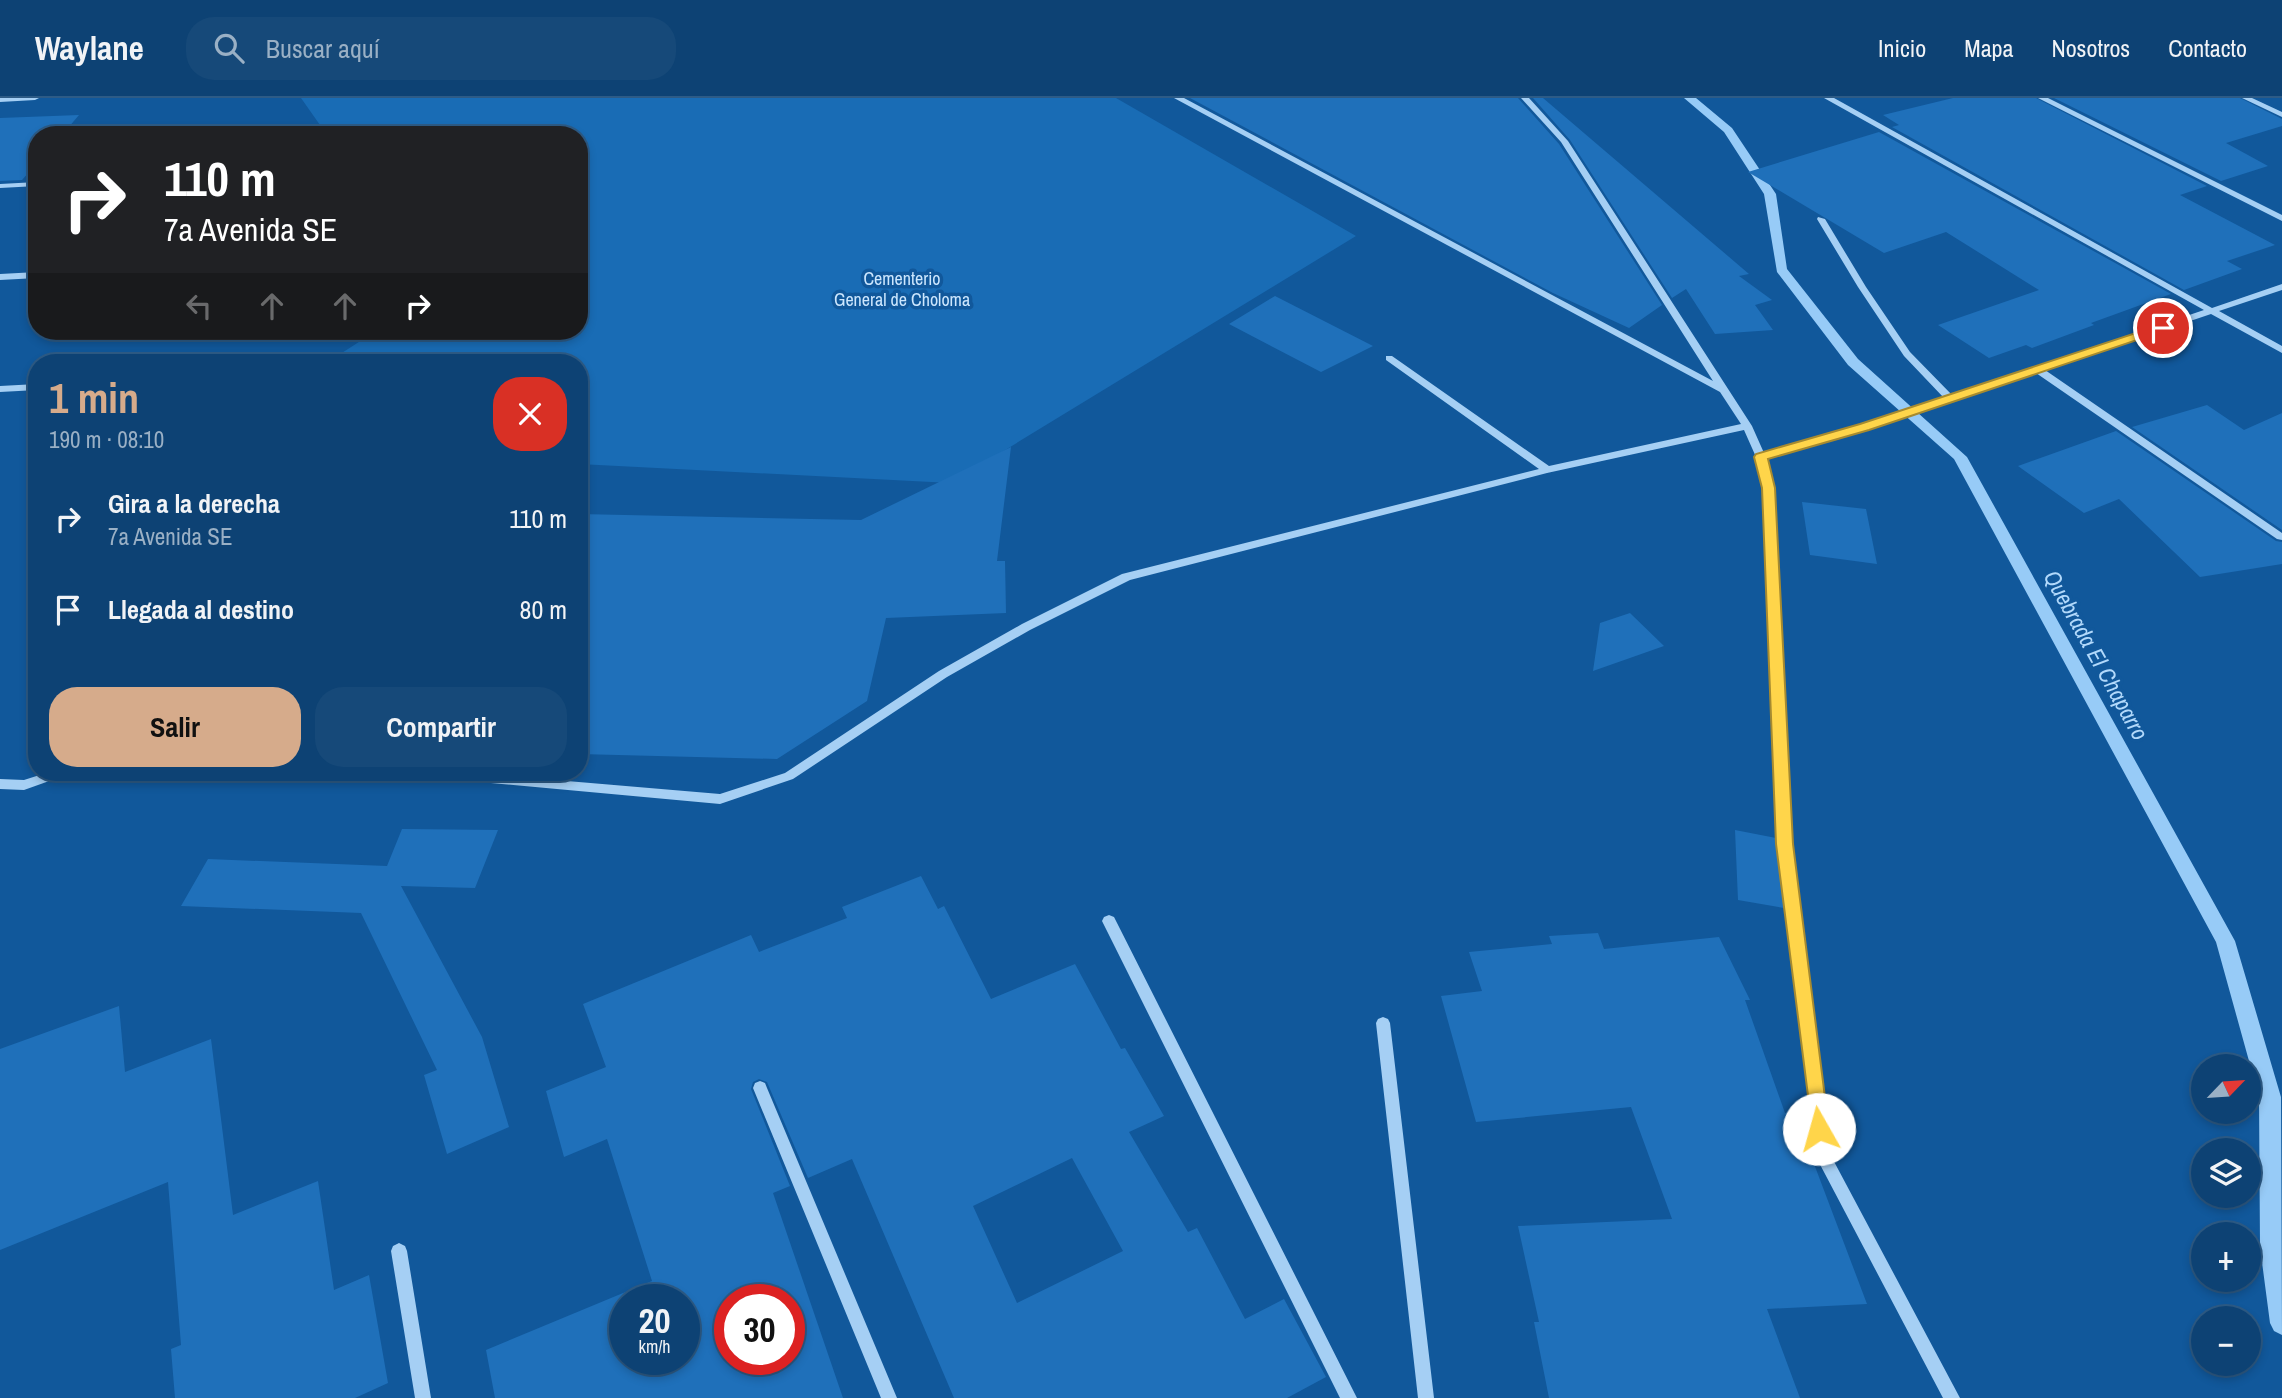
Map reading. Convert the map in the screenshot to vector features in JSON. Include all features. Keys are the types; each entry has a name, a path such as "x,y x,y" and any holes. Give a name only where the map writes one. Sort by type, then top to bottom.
{"street":[{"path":"0,100 35,98"},
{"path":"1178,98 1721,390"},
{"path":"1525,98 1564,141 1721,390 1747,426 1761,457 1768,488 1785,844 1823,1155 1952,1398"},
{"path":"1828,98 2282,350"},
{"path":"2042,98 2282,218"},
{"path":"2246,98 2282,115"},
{"path":"0,186 28,184"},
{"path":"1821,219 1861,287 1907,354 1951,399"},
{"path":"0,278 28,276"},
{"path":"1761,457 1951,399 2282,287"},
{"path":"1390,358 1547,470"},
{"path":"2038,370 2281,537"},
{"path":"0,389 28,387"},
{"path":"512,781 720,799 751,791 789,776 943,674 1026,627 1126,577 1547,470 1747,426"},
{"path":"0,784 24,785 36,781"},
{"path":"1108,921 1349,1398"},
{"path":"1383,1023 1426,1398"},
{"path":"760,1088 889,1398"},
{"path":"399,1251 423,1398"}],"green space":[{"name":"Cementerio General de Choloma","path":"301,98 1116,98 1356,236 951,483 588,464 588,354 340,354 362,340 588,340 588,126 321,126"}],"building":[{"path":"1190,98 1518,98 1559,144 1662,305 1629,328 1553,293"},
{"path":"1533,98 1543,98 1749,274 1739,276 1772,300 1755,305 1773,330 1715,334 1686,289 1672,298 1570,140"},
{"path":"1953,98 2036,98 2207,186 2180,195 2275,245 2227,261 2242,269 2184,290 1892,127 1899,125 1883,115"},
{"path":"2054,98 2240,98 2282,119 2282,126 2226,143 2268,166 2221,181"},
{"path":"79,115 70,126 28,126 28,173 22,180 0,181 0,118"},
{"path":"1879,132 2171,294 2032,348 2026,345 1989,358 1938,325 2039,290 1946,232 1884,253 1748,172"},
{"path":"1275,296 1373,346 1321,372 1229,324"},
{"path":"2207,405 2244,430 2282,413 2282,530 2132,427"},
{"path":"2116,431 2276,541 2282,542 2282,564 2200,577 2119,499 2084,513 2018,466"},
{"path":"1011,447 997,561 1005,561 1006,613 886,618 867,701 777,759 588,754 588,514 861,520"},
{"path":"1802,502 1866,509 1877,564 1810,555"},
{"path":"1630,613 1664,646 1593,671 1600,623"},
{"path":"402,829 498,830 475,888 401,886 482,1037 509,1127 447,1154 424,1075 437,1070 361,913 181,906 208,859 387,866"},
{"path":"1735,830 1776,838 1784,908 1738,900"},
{"path":"921,876 938,909 944,906 991,999 1075,964 1121,1049 1125,1048 1164,1116 1129,1132 1188,1232 1197,1228 1245,1319 1284,1299 1326,1377 1287,1398 954,1398 852,1159 808,1178 767,1082 759,1079 753,1082 751,1089 790,1186 773,1193 804,1284 714,1284 714,1375 805,1375 805,1287 843,1398 495,1398 486,1350 609,1299 609,1375 700,1375 700,1284 645,1284 652,1281 607,1139 564,1157 546,1091 606,1067 583,1004 751,935 759,952 847,918 842,907","holes":["1072,1158 1123,1251 1017,1303 973,1206"]},
{"path":"1598,933 1604,949 1719,937 1750,1000 1745,1000 1785,1113 1792,1112 1808,1148 1867,1304 1767,1309 1800,1398 1549,1398 1534,1322 1539,1322 1518,1226 1672,1219 1631,1107 1476,1122 1441,996 1482,991 1469,952 1552,944 1549,936"},
{"path":"119,1006 125,1072 211,1039 233,1215 318,1181 334,1290 369,1275 388,1383 355,1398 175,1398 171,1349 181,1345 168,1182 0,1250 0,1049"}],"waterway":[{"name":"Quebrada El Chaparro","path":"1689,98 1728,130 1770,194 1781,269 1853,362 1960,457 2225,941 2270,1097 2271,1247 2282,1323"}],"route":[{"path":"1819,1129 1785,844 1768,488 1761,457 1864,427 2163,328"}]}
